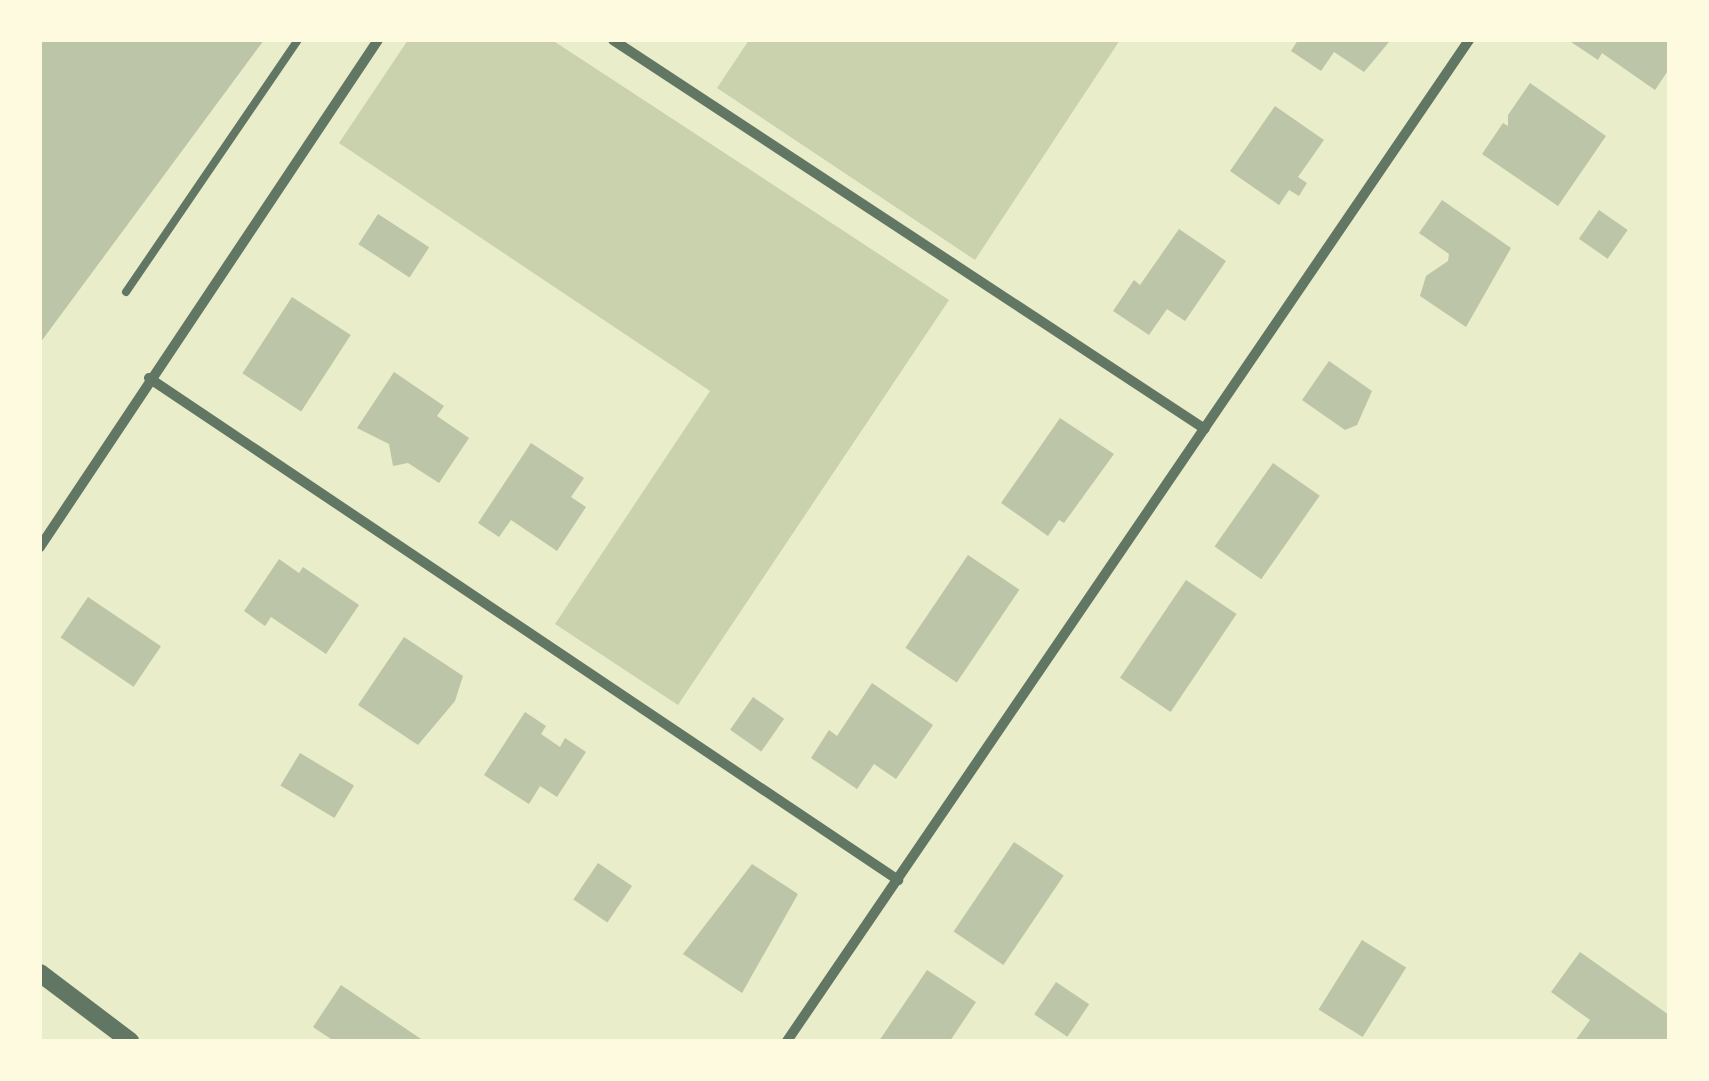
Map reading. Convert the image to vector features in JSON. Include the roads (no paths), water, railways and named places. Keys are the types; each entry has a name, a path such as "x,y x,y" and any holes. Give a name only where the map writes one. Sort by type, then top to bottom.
{"street":[{"path":"40,547 148,378 378,40"},
{"path":"612,40 1205,429"},
{"path":"787,1041 1469,40"},
{"path":"148,378 898,880"},
{"path":"40,973 130,1041"}],"lane":[{"path":"126,292 298,40"}]}
